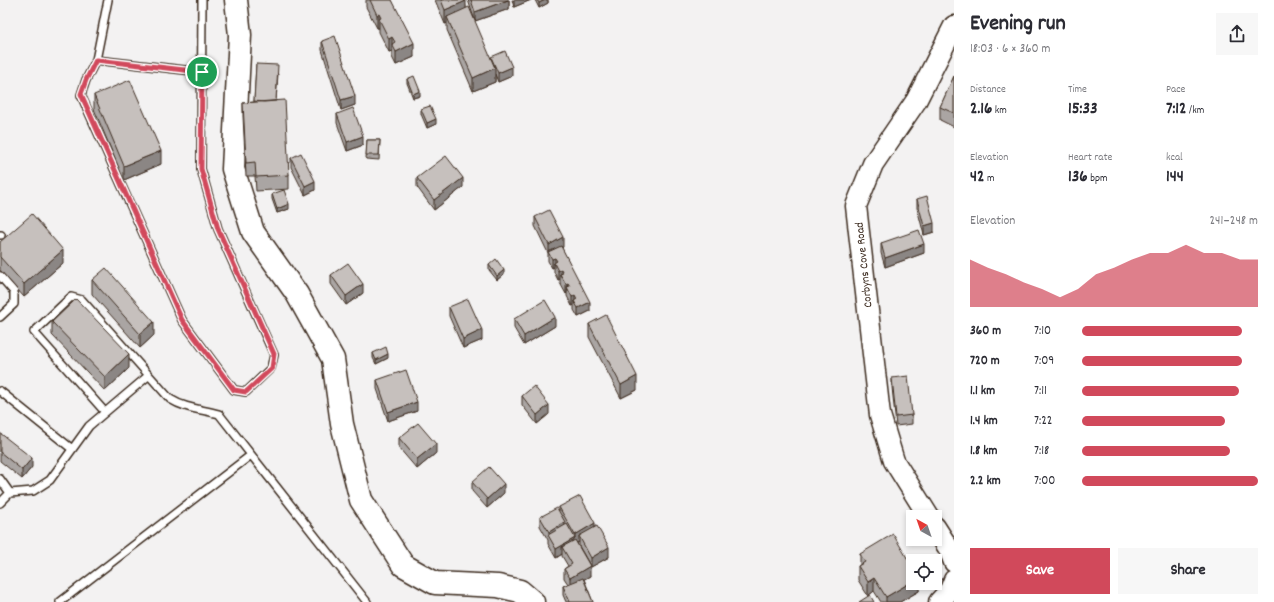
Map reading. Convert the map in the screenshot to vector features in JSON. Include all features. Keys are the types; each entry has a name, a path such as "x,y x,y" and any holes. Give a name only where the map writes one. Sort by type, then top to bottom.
{"main road":[{"path":"236,0 240,35 233,169 253,232 297,294 333,359 342,424 361,500 403,565 435,583 498,586 520,592 533,602"},
{"name":"Corbyns Cove Road","path":"925,510 894,461 880,415 856,206 873,164 916,101 954,26"},
{"path":"942,538 949,549 954,562"},
{"path":"939,602 950,590 954,580"}],"lane":[{"path":"108,0 96,60 81,94 182,320 234,390 246,392 272,368 274,354 218,229 201,169 202,0"},
{"path":"96,60 202,72"},
{"path":"0,276 14,292 14,304 0,317"},
{"path":"105,412 34,332 70,297 82,300 170,399 183,407 200,408 219,414 367,602"},
{"path":"0,503 10,493 33,492 50,480 89,426 148,376"},
{"path":"0,391 72,449"},
{"path":"60,602 251,455"},
{"path":"0,479 10,493"}],"building":[{"path":"370,0 392,0 414,43 396,52 392,44 395,42 392,37 389,39 379,19 381,18 379,14 377,15"},
{"path":"441,0 465,0 466,1 445,10"},
{"path":"471,0 508,0 475,12"},
{"path":"537,0 545,0 539,3"},
{"path":"469,7 495,68 473,78 447,17"},
{"path":"335,36 355,96 341,100 322,41"},
{"path":"505,51 512,67 498,73 491,57"},
{"path":"256,64 278,65 276,101 254,101"},
{"path":"414,76 420,91 413,94 407,79"},
{"path":"954,76 954,113 940,107"},
{"path":"130,80 161,151 124,166 94,95"},
{"path":"285,100 289,175 256,177 255,162 246,163 243,103"},
{"path":"430,106 436,119 427,123 421,109"},
{"path":"353,108 363,136 347,142 337,114"},
{"path":"367,140 380,140 379,155 366,155"},
{"path":"301,153 315,181 305,186 291,158"},
{"path":"446,156 463,178 434,200 417,178"},
{"path":"284,190 289,204 277,209 272,194"},
{"path":"927,196 934,223 924,226 917,199"},
{"path":"549,210 563,237 549,245 535,217"},
{"path":"32,214 63,250 24,284 0,257 0,242"},
{"path":"919,230 924,244 885,258 881,243"},
{"path":"561,246 590,302 578,308 574,301 577,299 575,295 572,297 567,287 570,286 568,283 566,284 560,274 563,273 561,269 558,271 554,263 557,261 555,258 552,259 548,252"},
{"path":"496,259 504,270 497,276 489,265"},
{"path":"348,263 363,284 346,296 331,275"},
{"path":"106,268 154,322 140,334 92,280"},
{"path":"76,299 129,354 105,377 52,322"},
{"path":"468,299 482,330 463,339 449,307"},
{"path":"545,300 555,317 524,336 514,319"},
{"path":"606,315 637,376 621,385 589,324"},
{"path":"386,347 388,354 376,360 373,353"},
{"path":"406,370 417,402 388,412 377,380"},
{"path":"908,376 912,415 896,417 892,378"},
{"path":"534,386 549,405 537,415 522,396"},
{"path":"418,423 436,444 417,459 399,438"},
{"path":"0,433 32,458 22,470 0,452"},
{"path":"489,467 504,484 487,499 472,482"},
{"path":"580,496 595,523 575,535 559,507"},
{"path":"557,508 565,522 549,532 540,517"},
{"path":"567,524 575,538 556,549 548,535"},
{"path":"597,526 609,547 591,558 579,536"},
{"path":"893,534 906,556 906,585 886,597 874,578 868,582 858,566 865,562 860,554"},
{"path":"575,540 590,566 570,578 564,569 572,564 562,547"},
{"path":"583,578 593,602 570,602 563,586"},
{"path":"870,595 874,602 859,602"}],"route":[{"path":"96,60 202,72 201,169 218,229 274,354 272,368 246,392 234,390 182,320 81,94 96,60"}]}
